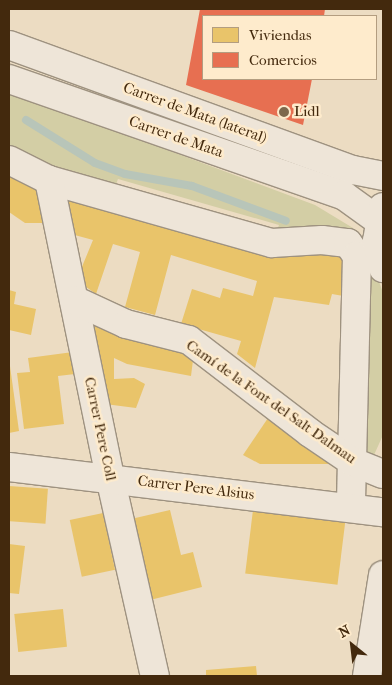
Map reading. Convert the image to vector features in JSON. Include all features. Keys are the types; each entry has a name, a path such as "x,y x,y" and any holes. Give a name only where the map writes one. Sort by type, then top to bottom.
{"street":[{"name":"Carrer de Mata (lateral)","path":"9,45 353,170 383,176"},
{"name":"Carrer de Mata","path":"9,79 343,195 381,214"},
{"path":"9,160 49,180 272,243 322,240 348,243 357,256 351,506"},
{"name":"Carrer Pere Coll","path":"49,180 110,477 156,676"},
{"name":"Carrer de Mata","path":"343,195 383,190"},
{"path":"381,214 377,241 383,268"},
{"name":"Camí de la Font del Salt Dalmau","path":"74,300 126,324 190,340 310,433 353,462 383,474"},
{"name":"Carrer Pere Alsius","path":"9,467 110,477 351,506 383,512"},
{"path":"367,676 383,575"}],"shaded area":[{"path":"9,91 315,205 353,228 369,252 275,236 279,225 118,179 115,187 55,174 9,152"},
{"path":"369,252 383,293 383,435 374,455 365,455"}],"building: Viviendas":[{"path":"9,169 40,185 44,223 25,223 9,212"},
{"path":"65,189 343,246 349,297 332,294 329,305 274,297 255,368 237,354 241,341 181,324 192,289 220,298 223,288 253,296 257,281 171,255 155,315 125,307 140,252 113,244 96,294 79,282 79,274 93,240 71,234"},
{"path":"9,290 16,292 14,304 36,309 31,335 9,330"},
{"path":"90,320 194,352 191,376 127,364 114,358 114,379 134,378 145,384 136,408 105,404"},
{"path":"73,352 75,374 58,376 64,424 24,429 17,373 30,372 28,358"},
{"path":"9,359 19,431 9,433"},
{"path":"268,418 334,464 260,464 243,455"},
{"path":"9,486 48,489 45,524 9,521"},
{"path":"170,510 181,555 193,552 202,587 150,600 131,519"},
{"path":"253,510 345,521 338,585 245,574"},
{"path":"103,513 115,570 82,577 70,520"},
{"path":"9,544 25,546 19,594 9,593"},
{"path":"63,609 67,647 18,652 14,614"},
{"path":"256,666 257,676 206,676 206,670"}],"building: Comercios":[{"path":"200,9 325,9 324,15 202,15 202,80 312,80 303,125 186,85"}],"waterway":[{"path":"26,120 95,163 125,174 192,186 286,221"}],"place":[{"name":"Lidl","path":"284,112"}]}
